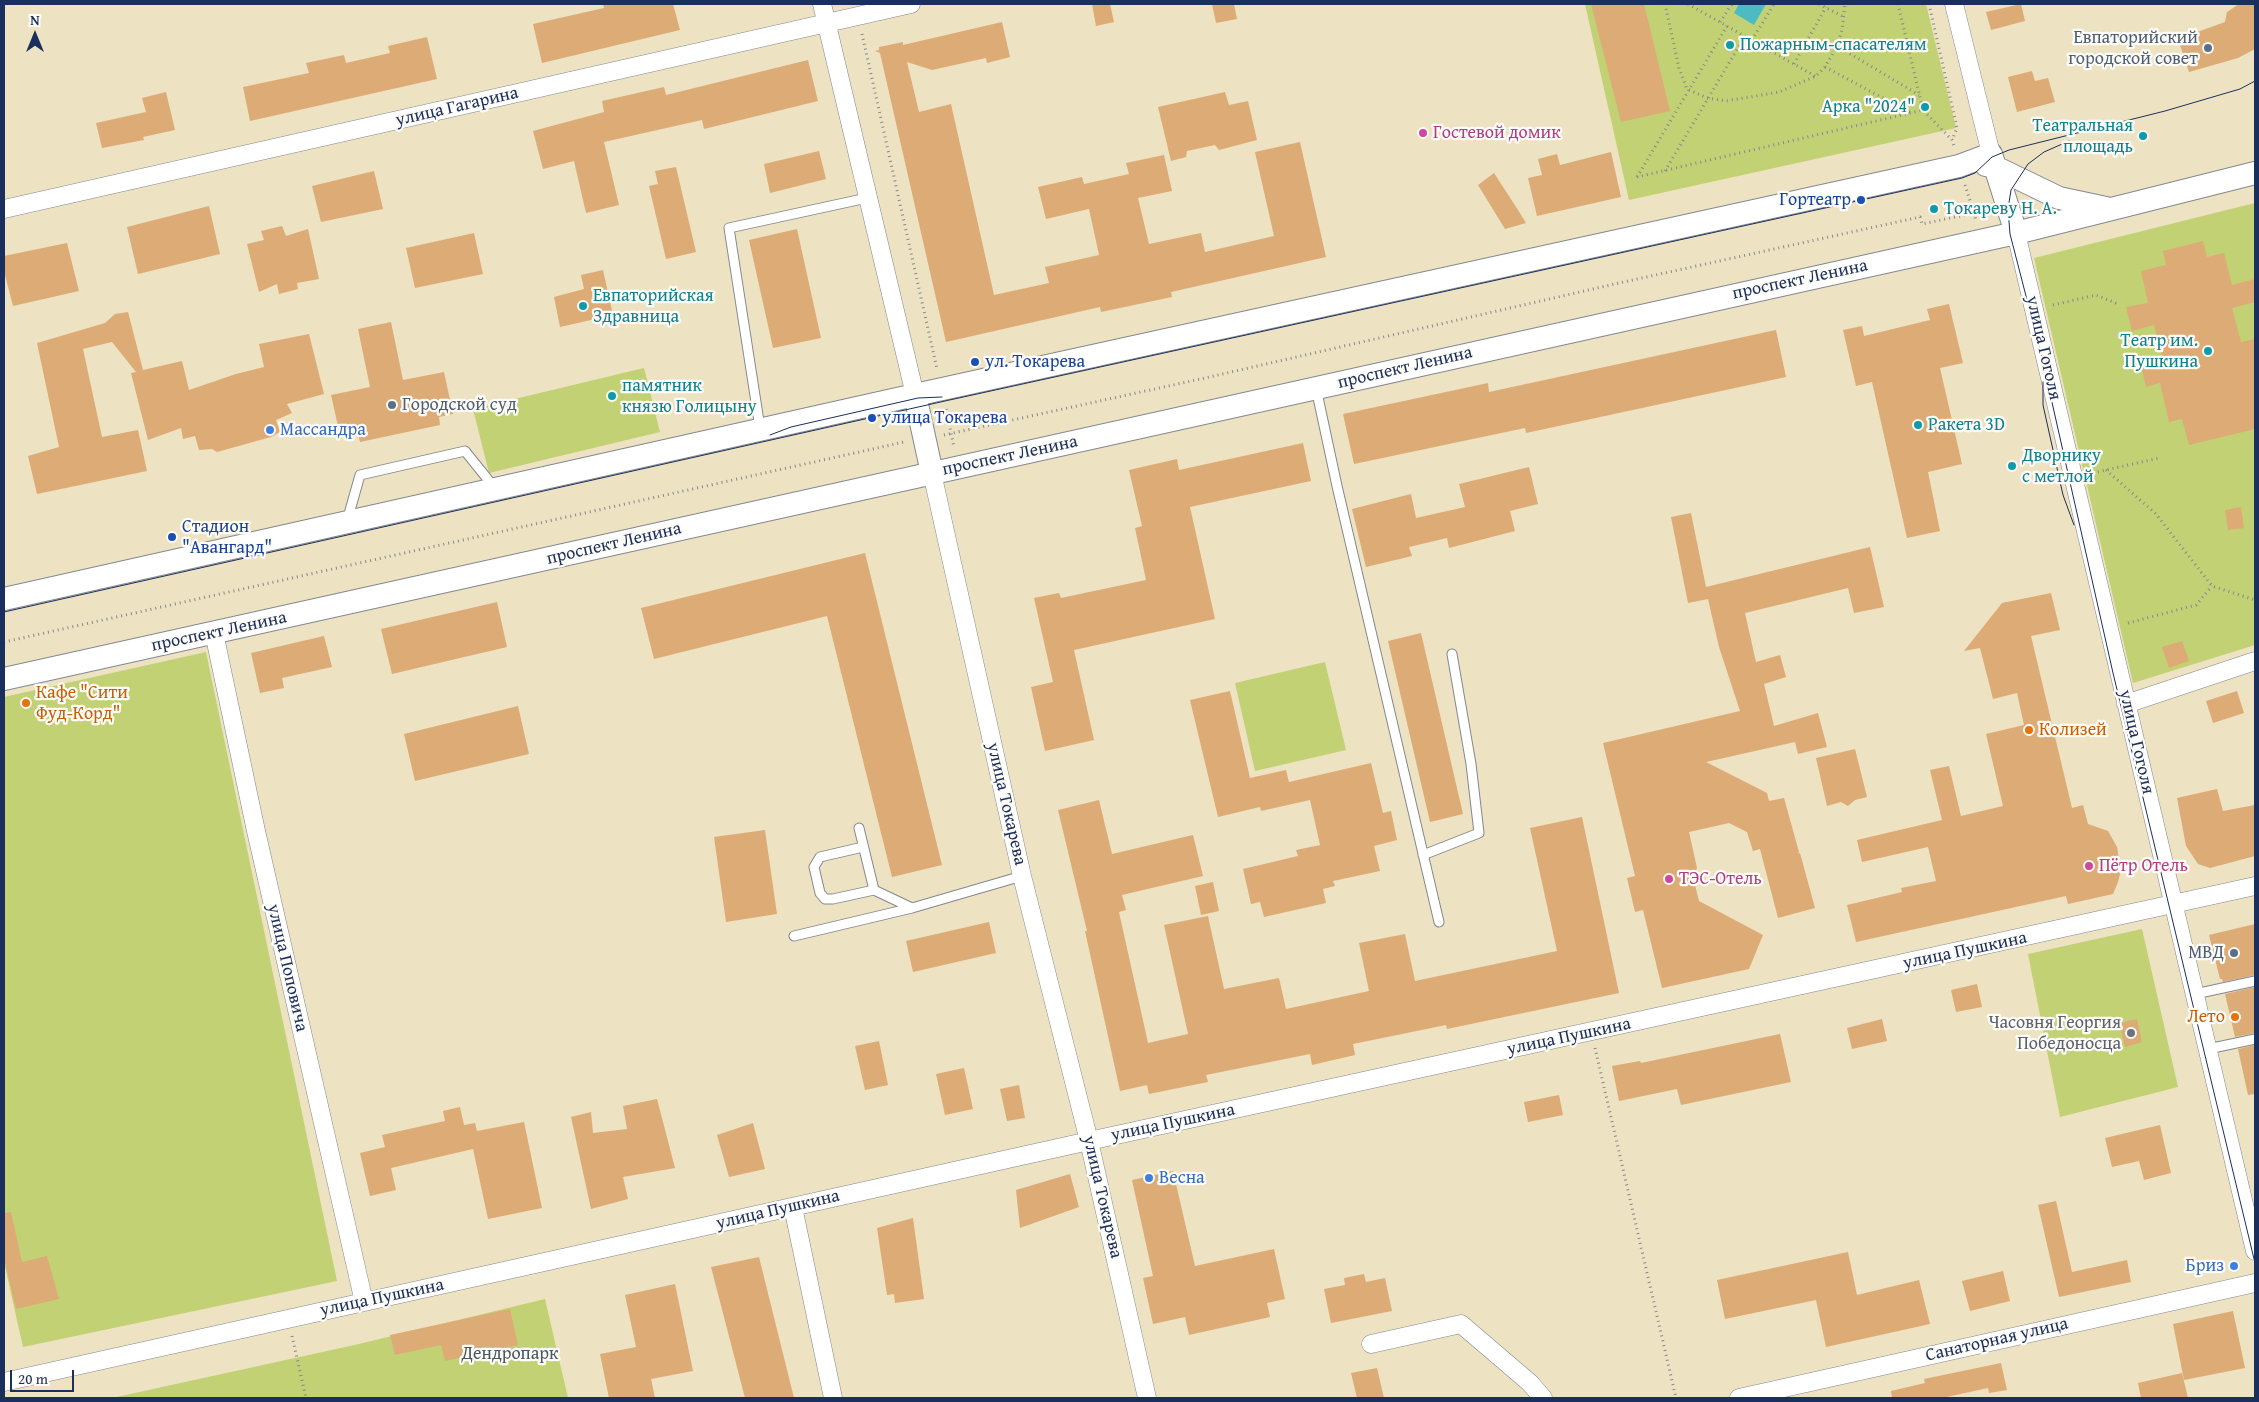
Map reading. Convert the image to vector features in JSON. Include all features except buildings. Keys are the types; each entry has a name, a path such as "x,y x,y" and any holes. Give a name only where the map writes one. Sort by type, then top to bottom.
{"street":[{"name":"улица Токарева","path":"822,4 915,396 1022,876 1089,1141 1147,1398"},
{"name":"улица Гагарина","path":"4,209 911,4"},
{"path":"1954,4 1993,160 2016,233"},
{"path":"4,599 1960,166 1984,165 1993,160"},
{"path":"1993,160 2059,198 2109,209"},
{"name":"проспект Ленина","path":"4,679 2016,233 2255,173"},
{"name":"улица Гоголя","path":"2016,233 2255,1251"},
{"name":"улица Поповича","path":"214,632 256,831 364,1302"},
{"path":"2126,704 2255,661"},
{"name":"улица Пушкина","path":"4,1382 1089,1141 2255,886"},
{"path":"793,1207 834,1398"},
{"name":"Санаторная улица","path":"1739,1398 2255,1283"},
{"path":"1371,1344 1461,1324 1530,1383 1543,1398"}],"lane":[{"path":"760,431 729,228 867,198"},
{"path":"1316,388 1438,922"},
{"path":"347,522 360,475 465,451 496,489"},
{"path":"1423,856 1479,833 1471,764 1452,654"},
{"path":"859,828 874,890"},
{"path":"863,847 820,857 814,868 820,893 825,899 833,899 874,890 912,908"},
{"path":"794,936 912,908 1022,876"},
{"path":"2195,994 2255,981"},
{"path":"2208,1050 2255,1039"}],"path":[{"path":"1665,4 1679,68 1687,89 1707,98 1726,101 1779,92 1816,76 1825,67 1837,46 1845,4"},
{"path":"1688,4 1816,76"},
{"path":"1720,22 1732,4"},
{"path":"1752,40 1774,4"},
{"path":"1819,4 1844,17"},
{"path":"1727,26 1687,89 1637,177 1923,110 1898,4"},
{"path":"1929,4 1957,128 1952,140"},
{"path":"1794,64 1826,7"},
{"path":"1664,172 1745,36"},
{"path":"1837,46 1920,95"},
{"path":"1825,67 1912,114"},
{"path":"4,642 924,438 1205,378 1619,283 1920,217 1922,224 1974,213 1980,241"},
{"path":"2053,305 2096,295 2118,304"},
{"path":"2093,473 2159,458"},
{"path":"2106,470 2156,514 2212,586 2255,600"},
{"path":"2128,623 2196,605 2212,586"},
{"path":"1592,1032 1676,1398"},
{"path":"288,1319 306,1398"}],"green space":[{"path":"1585,4 1926,4 1956,128 1629,200"},
{"path":"2255,203 2255,645 2133,683 2034,258"},
{"path":"644,368 660,432 489,473 473,409"},
{"path":"206,652 337,1281 23,1347 4,1262 4,697"},
{"path":"1325,662 1346,750 1255,771 1235,683"},
{"path":"2142,929 2178,1087 2060,1117 2028,954"},
{"name":"Дендропарк","path":"545,1299 568,1398 112,1398 359,1344"}],"water":[{"path":"1739,4 1766,4 1754,25 1734,13"}],"tram line":[{"path":"4,612 945,401 1962,178 1975,173 1992,157 2009,150 2165,111 2240,89 2255,81"},
{"path":"2069,141 2044,152 2028,164 2011,190 2008,209 2010,234 2042,358 2113,673 2255,1263"},
{"path":"2043,382 2043,405 2063,495 2074,525"},
{"path":"770,435 791,427 918,398 942,397"}],"place":[{"name":"Пожарным-спасателям","path":"1730,45"},
{"name":"Евпаторийский городской совет","path":"2208,48"},
{"name":"Арка \"2024\"","path":"1925,107"},
{"name":"Гостевой домик","path":"1423,133"},
{"name":"Театральная площадь","path":"2143,136"},
{"name":"Гортеатр","path":"1861,200"},
{"name":"Токареву Н. А.","path":"1934,209"},
{"name":"Евпаторийская Здравница","path":"583,306"},
{"name":"Театр им. Пушкина","path":"2208,351"},
{"name":"ул. Токарева","path":"975,362"},
{"name":"памятник князю Голицыну","path":"612,396"},
{"name":"Городской суд","path":"392,405"},
{"name":"улица Токарева","path":"872,418"},
{"name":"Ракета 3D","path":"1918,425"},
{"name":"Массандра","path":"270,430"},
{"name":"Дворнику с метлой","path":"2012,466"},
{"name":"Стадион \"Авангард\"","path":"172,537"},
{"name":"Кафе \"Сити Фуд-Корд\"","path":"26,703"},
{"name":"Колизей","path":"2029,730"},
{"name":"Пётр Отель","path":"2089,866"},
{"name":"ТЭС-Отель","path":"1669,879"},
{"name":"МВД","path":"2234,953"},
{"name":"Лето","path":"2235,1017"},
{"name":"Часовня Георгия Победоносца","path":"2131,1033"},
{"name":"Весна","path":"1149,1178"},
{"name":"Бриз","path":"2234,1266"}]}
